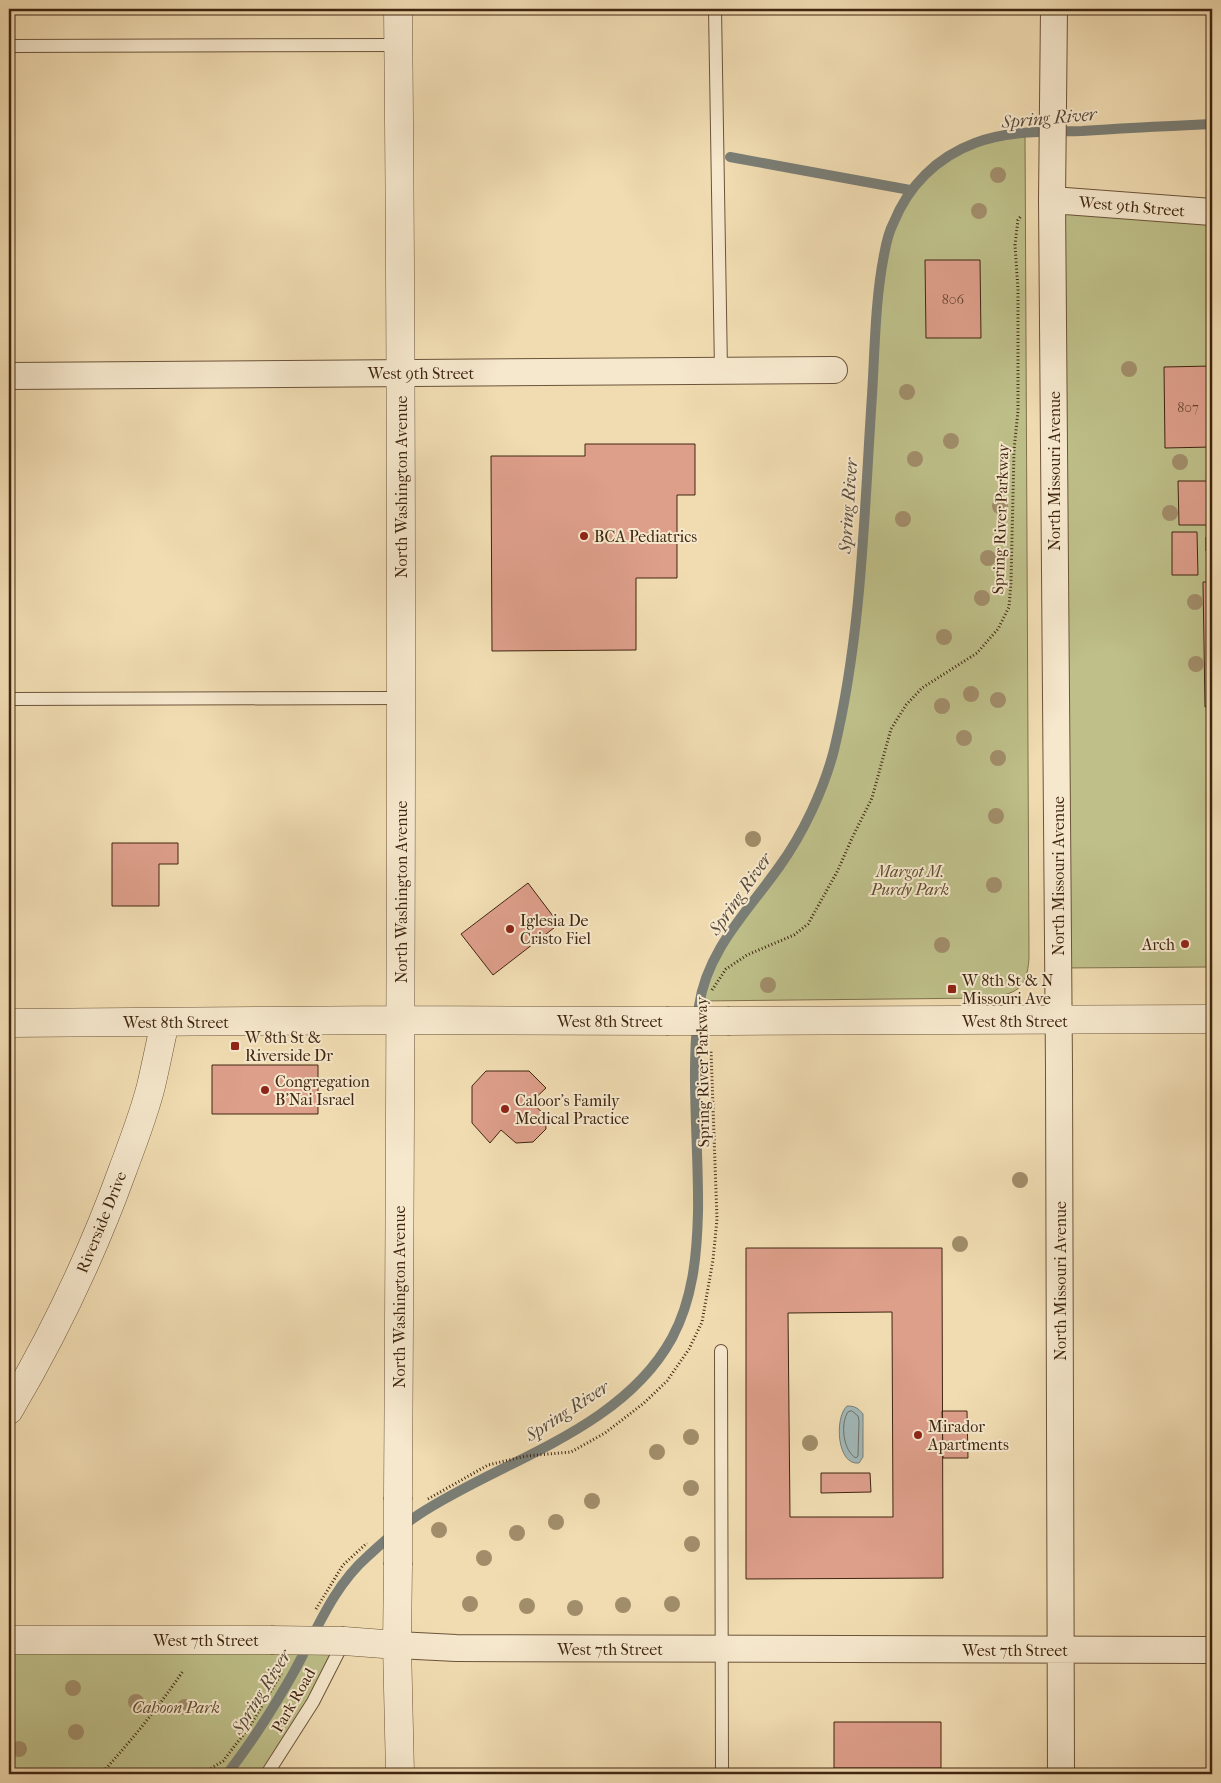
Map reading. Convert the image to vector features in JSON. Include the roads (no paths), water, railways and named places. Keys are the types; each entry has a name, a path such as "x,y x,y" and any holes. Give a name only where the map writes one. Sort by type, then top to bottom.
{"street":[{"name":"North Washington Avenue","path":"398,9 401,698 397,1646 400,1774"},
{"name":"North Missouri Avenue","path":"1054,9 1052,200 1059,1021 1061,1774"},
{"name":"West 9th Street","path":"1052,200 1212,212"},
{"name":"West 9th Street","path":"9,376 834,370"},
{"name":"West 8th Street","path":"9,1024 400,1020 1212,1020"},
{"name":"Riverside Drive","path":"9,1410 82,1272 109,1208 151,1087 165,1022"},
{"name":"West 7th Street","path":"9,1640 344,1641 397,1646 456,1648 1212,1650"}],"lane":[{"path":"715,9 720,371"},
{"path":"9,46 398,45"},
{"path":"9,699 401,698"},
{"path":"722,1351 722,1774"},
{"name":"Park Road","path":"267,1774 313,1702 344,1641"}],"water":[{"path":"847,1406 860,1410 863,1414 863,1457 859,1463 852,1462 846,1457 840,1440 840,1420"}],"waterway":[{"name":"Spring River","path":"227,1774 273,1707 332,1600 354,1569 386,1540 418,1515 451,1495 557,1441 591,1420 622,1397 650,1370 672,1338 679,1323 685,1308 695,1260 698,1212 695,1057 699,1006 703,986 720,949 730,932 788,854 804,826 825,780 834,750 851,662 861,574 881,272 890,231 899,210 925,174 936,165 961,149 988,139 1028,132 1212,124"},
{"path":"730,157 910,190"}],"place":[{"name":"BCA Pediatrics","path":"584,536"},
{"name":"Iglesia De Cristo Fiel","path":"510,929"},
{"name":"Arch","path":"1185,944"},
{"name":"W 8th St & N Missouri Ave","path":"952,989"},
{"name":"W 8th St & Riverside Dr","path":"235,1046"},
{"name":"Congregation B'Nai Israel","path":"265,1090"},
{"name":"Caloor's Family Medical Practice","path":"505,1109"},
{"name":"Mirador Apartments","path":"918,1435"}],"park label":[{"name":"Margot M. Purdy Park","path":"910,880"},
{"name":"Cahoon Park","path":"176,1707"}]}
